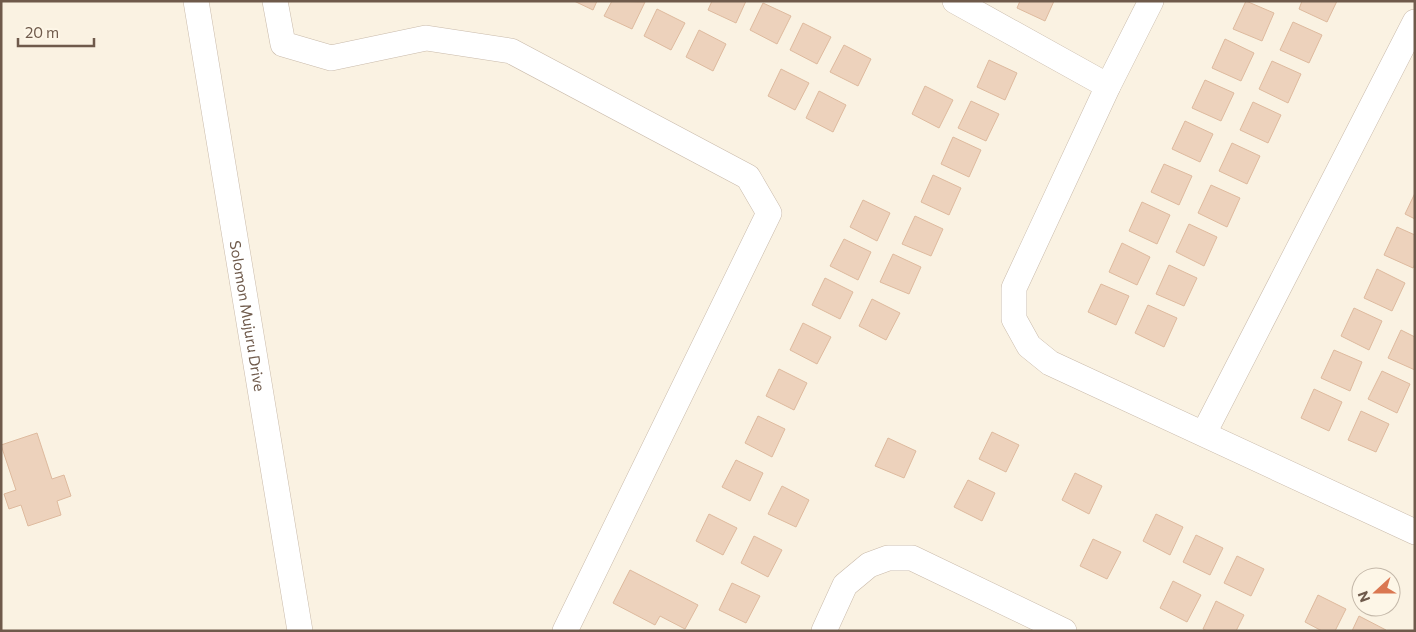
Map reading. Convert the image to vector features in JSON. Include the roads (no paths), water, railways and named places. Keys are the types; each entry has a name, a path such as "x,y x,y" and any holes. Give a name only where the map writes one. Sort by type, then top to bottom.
{"street":[{"name":"Solomon Mujuru Drive","path":"196,1 300,631"},
{"path":"275,1 283,44 331,58 426,38 511,51 748,177 768,213 565,631"},
{"path":"955,1 1108,86"},
{"path":"1151,1 1108,86 1014,288 1014,318 1029,346 1050,363 1414,531"},
{"path":"1204,433 1415,22"},
{"path":"824,631 845,585 869,565 888,558 912,558 1064,631"}]}
